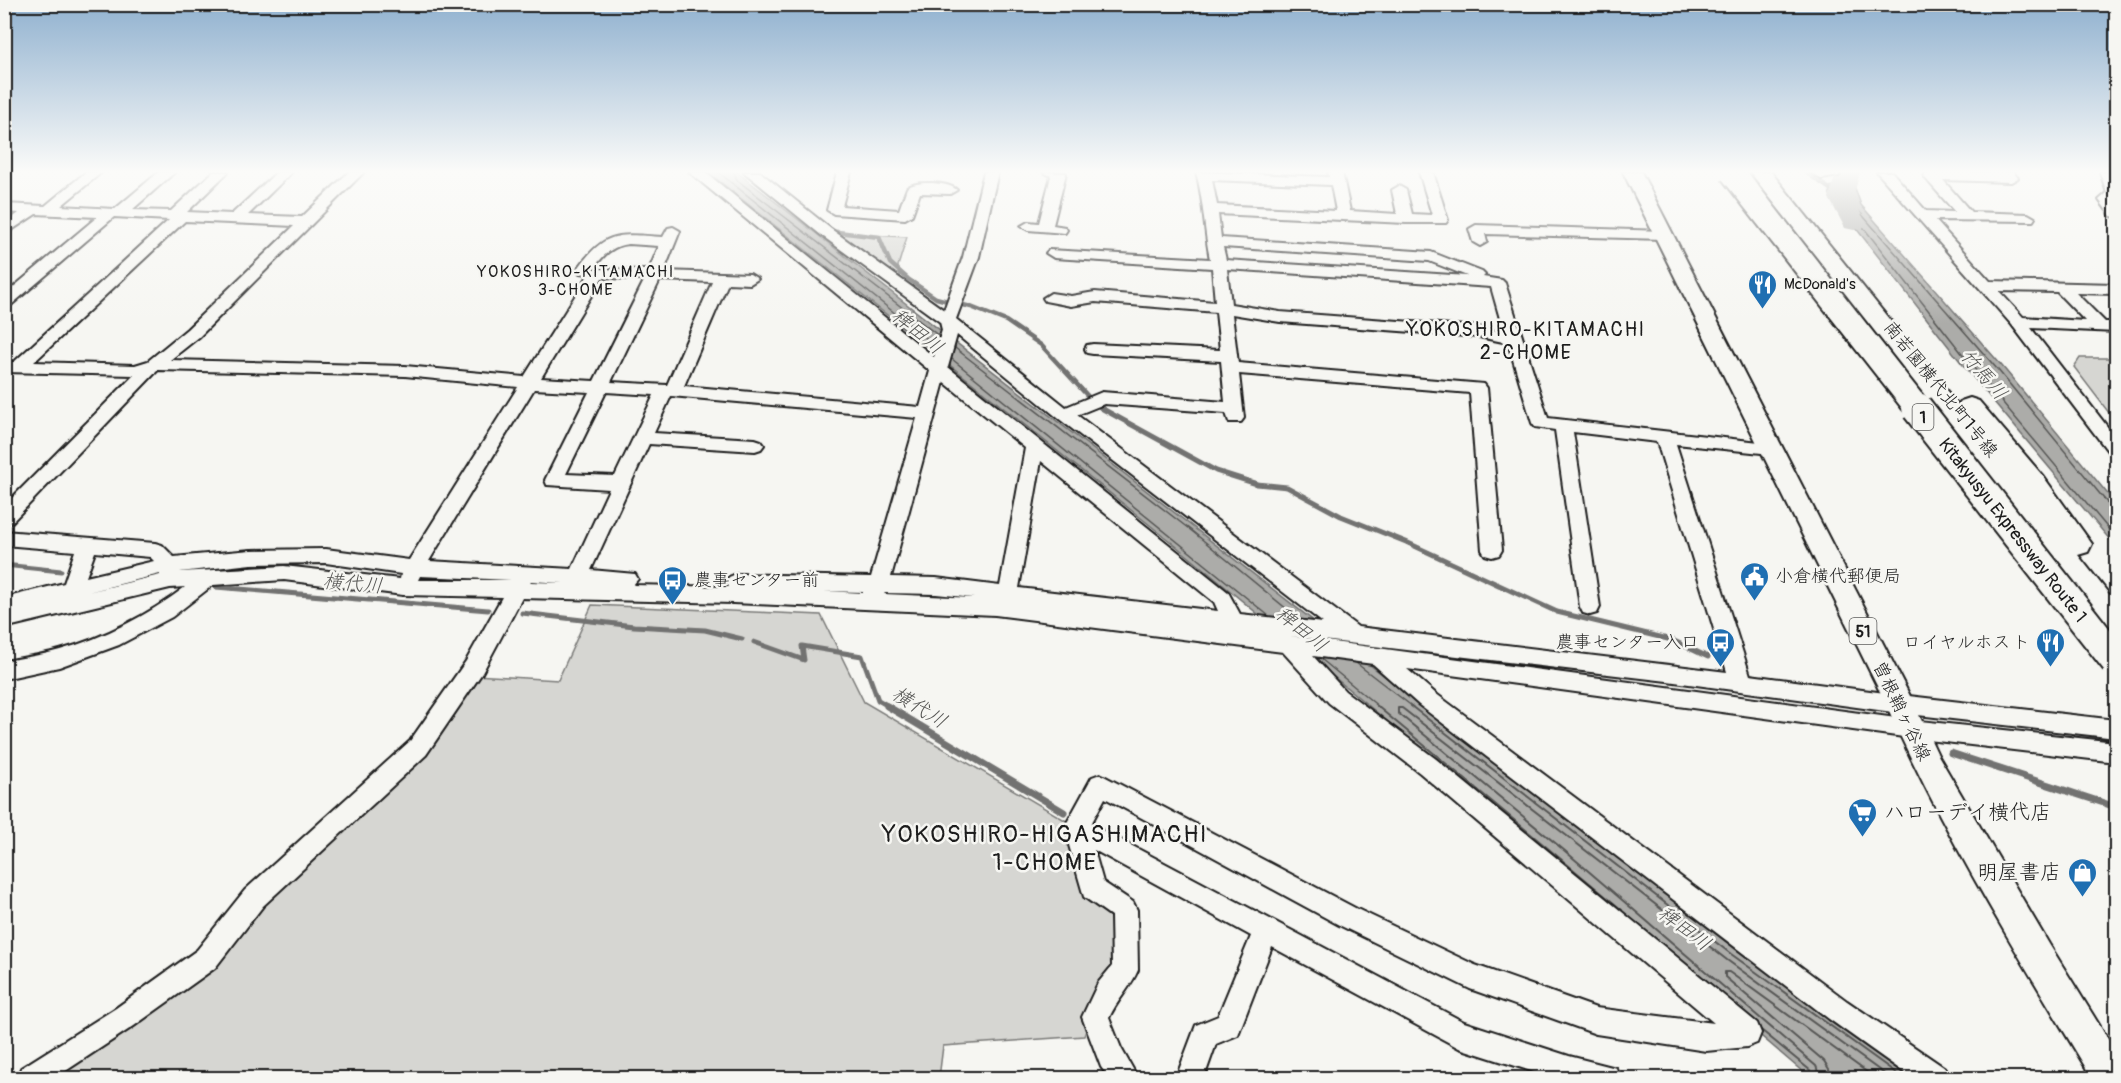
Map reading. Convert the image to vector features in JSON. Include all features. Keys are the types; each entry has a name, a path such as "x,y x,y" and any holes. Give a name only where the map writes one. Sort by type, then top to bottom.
{"highway":[{"name":"Kitakyusyu Expressway Route 1","path":"1772,223 2116,661"},
{"path":"1786,223 1986,479 2055,600"},
{"name":"Kitakyusyu Expressway Route 1","path":"1800,223 2116,625"},
{"path":"1816,223 2033,483 2116,601"}],"main road":[{"name":"曽根鞘ヶ谷線","path":"1658,223 1900,705 1926,762 2026,936 2112,1078"}],"street":[{"path":"4,303 103,223"},
{"path":"12,367 171,223"},
{"path":"4,518 154,365 193,333 307,223"},
{"path":"759,223 1221,597 1234,621"},
{"path":"814,223 1373,649 1427,699 1838,1010 1935,1078"},
{"path":"867,602 879,585 979,223"},
{"path":"1045,227 1046,223"},
{"path":"1064,414 1102,398 1234,413 1219,263 1213,242 1211,223"},
{"path":"1473,223 1478,236 1664,235"},
{"path":"1763,223 1823,305 2116,679"},
{"name":"南若園横代北町1号線","path":"1806,223 2116,607"},
{"path":"1930,223 2018,322 2116,450"},
{"path":"1028,226 1060,230"},
{"path":"585,270 596,252 613,240 671,237 554,480 621,483"},
{"path":"1213,242 1431,257 1497,283"},
{"path":"1054,253 1497,283"},
{"path":"403,587 597,273 750,279"},
{"path":"578,576 642,438 669,391 722,278"},
{"path":"1497,283 1541,423 1771,448"},
{"path":"1987,286 2116,289"},
{"path":"2062,288 2108,326"},
{"path":"1051,298 1071,301 1095,297 1224,308 1280,317 1479,332 1515,340"},
{"path":"2018,322 2108,326"},
{"path":"1093,349 1478,388 1492,550"},
{"path":"12,367 135,370 154,365 405,371 528,383 669,391 926,413"},
{"path":"1563,426 1590,607"},
{"path":"1665,437 1741,681"},
{"path":"642,438 755,445"},
{"path":"1008,595 1034,446"},
{"path":"4,538 155,550 170,573"},
{"path":"72,588 87,546"},
{"path":"4,606 72,588 170,573 251,557 326,556 521,582 636,591 995,607 1282,643 1373,649 1446,647 1741,681 1900,705 2116,729"},
{"path":"4,620 170,573 209,577 284,573 403,587 521,582 578,576 936,586 1259,624 1458,667 1911,729 2116,752"},
{"path":"4,670 75,654 143,623 195,592 209,577"},
{"path":"31,1078 125,1017 206,959 254,898 418,748 474,667 521,582"},
{"path":"1124,1078 1111,1057 1095,1017 1107,993 1125,969 1124,910 1093,889 1076,828 1100,784 1348,917 1470,976 1596,1021 1706,1037 1747,1034 1428,766 1337,696 1282,643"},
{"path":"1076,828 1460,1034 1569,1070 1606,1078"},
{"path":"1190,1078 1206,1035 1228,1025 1266,930"}],"shaded area":[{"path":"831,233 907,237 898,266 901,280"},
{"path":"2080,358 2116,358 2116,422 2074,367"},
{"path":"592,605 821,615 864,702 1070,823 1115,910 1119,966 1103,985 1084,1036 943,1046 939,1078 38,1078 209,959 474,675 558,680"}],"water":[{"name":"稗田川","path":"771,223 802,223 1735,949 1913,1078 1810,1078 1556,861 1171,542"},
{"name":"竹馬川","path":"1852,223 1876,223 2002,366 2116,504 2116,547 1963,365"}],"waterway":[{"path":"830,231 879,237 890,263 908,279 936,298 971,307 1006,321 1041,345 1095,404 1104,409"},
{"path":"1101,408 1216,471 1257,484 1287,487 1341,516 1406,542 1557,612 1672,640 1708,657"},
{"name":"横代川","path":"4,565 61,571"},
{"name":"横代川","path":"216,587 488,610"},
{"name":"横代川","path":"522,613 634,626 705,630 742,639"},
{"name":"横代川","path":"754,642 804,660 802,646 862,656 878,700 890,707"},
{"name":"横代川","path":"887,706 1064,812"},
{"path":"1951,753 2116,807"}],"place":[{"name":"McDonald's","path":"1763,310"},
{"name":"小倉横代郵便局","path":"1754,602"},
{"name":"農事センター前","path":"673,606"},
{"name":"農事センター入口","path":"1720,668"},
{"name":"ロイヤルホスト","path":"2051,668"},
{"name":"ハローデイ横代店","path":"1863,838"},
{"name":"明屋書店","path":"2082,898"}],"district":[{"name":"YOKOSHIRO-KITAMACHI 3-CHOME","path":"576,280"},
{"name":"YOKOSHIRO-KITAMACHI 2-CHOME","path":"1526,340"},
{"name":"YOKOSHIRO-HIGASHIMACHI 1-CHOME","path":"1045,848"}]}
